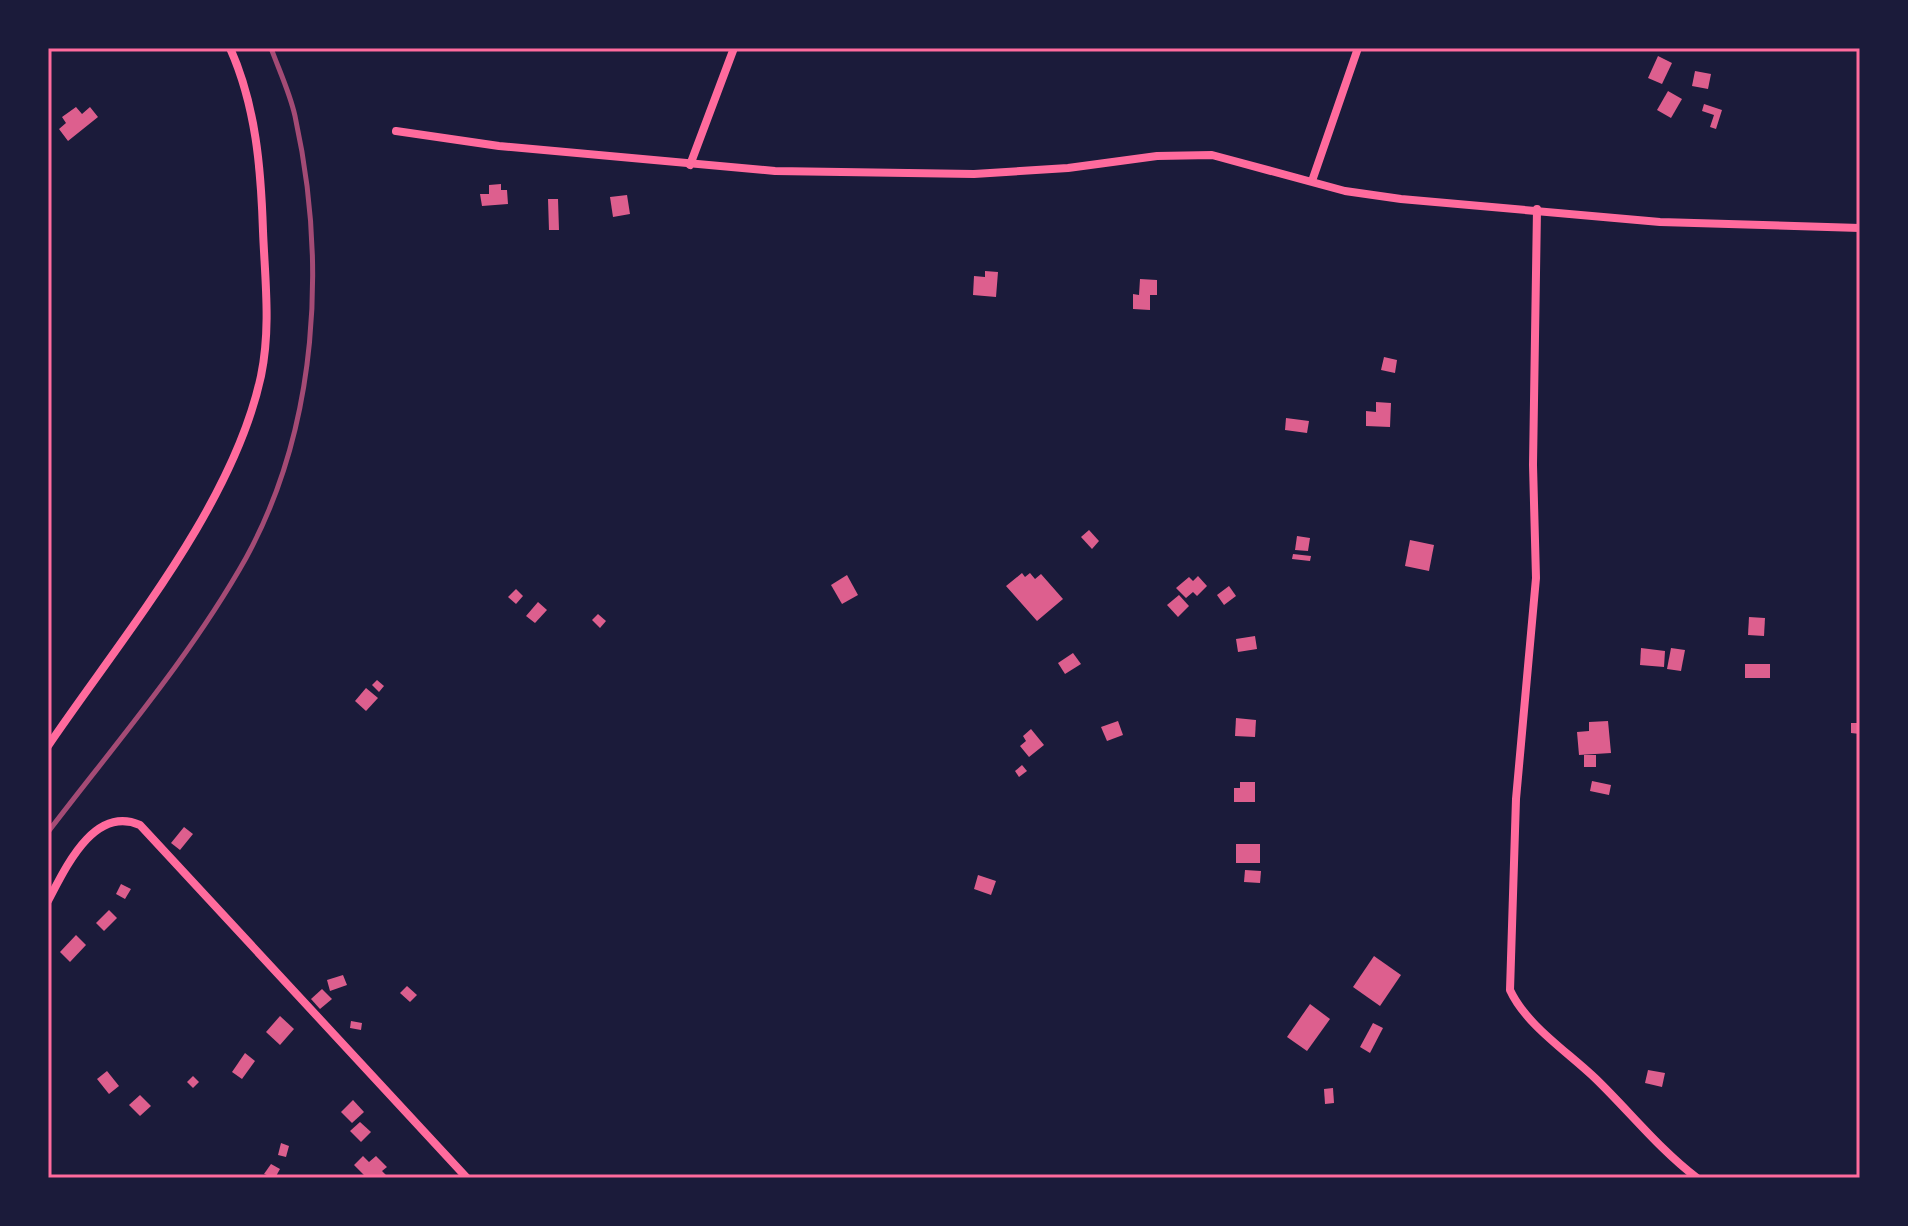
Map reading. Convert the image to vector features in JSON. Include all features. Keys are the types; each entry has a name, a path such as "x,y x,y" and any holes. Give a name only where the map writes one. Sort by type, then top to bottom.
{"street":[{"path":"48,746 194,532 236,448 261,377 268,317 259,155 254,122 230,48"},
{"path":"690,165 734,48"},
{"path":"1312,181 1358,48"},
{"path":"396,131 499,146 775,171 974,174 1068,168 1157,156 1212,155 1345,191 1401,199 1660,222 1860,228"},
{"path":"1537,209 1533,465 1536,578 1516,799 1510,990 1524,1012 1600,1083 1658,1145 1697,1178"},
{"path":"48,901 73,858 105,824 126,819 140,825 467,1178"}],"building":[{"path":"1658,56 1672,63 1662,84 1648,78"},
{"path":"1695,71 1711,74 1708,89 1692,86"},
{"path":"1668,91 1682,99 1671,118 1657,110"},
{"path":"1704,104 1722,110 1716,129 1710,127 1714,115 1702,111"},
{"path":"76,107 82,114 90,107 98,117 68,141 59,129 66,123 62,117"},
{"path":"501,184 501,190 507,190 508,204 482,206 480,194 489,194 489,185"},
{"path":"627,195 630,214 613,217 610,197"},
{"path":"548,199 558,199 559,230 549,230"},
{"path":"985,271 998,272 996,297 973,295 974,276 985,277"},
{"path":"1140,279 1157,280 1157,295 1150,295 1150,310 1133,309 1133,294 1139,295"},
{"path":"1384,357 1397,360 1395,373 1381,370"},
{"path":"1376,402 1391,403 1390,427 1366,426 1366,411 1376,412"},
{"path":"1286,418 1309,421 1307,433 1285,430"},
{"path":"1089,530 1099,541 1092,549 1081,537"},
{"path":"1297,536 1310,538 1308,551 1295,550"},
{"path":"1410,540 1434,545 1429,571 1405,566"},
{"path":"1293,554 1311,556 1310,561 1292,559"},
{"path":"1022,573 1025,577 1030,573 1035,579 1041,574 1063,599 1037,621 1006,586"},
{"path":"847,575 858,595 842,604 831,585"},
{"path":"1198,576 1207,586 1197,596 1193,592 1186,598 1176,588 1189,577 1193,581"},
{"path":"1229,586 1236,596 1224,605 1217,595"},
{"path":"516,589 523,596 516,604 508,597"},
{"path":"1179,595 1189,606 1178,617 1167,605"},
{"path":"538,602 547,610 535,623 526,616"},
{"path":"598,614 606,621 600,628 592,620"},
{"path":"1749,617 1765,618 1764,636 1748,635"},
{"path":"1255,636 1257,649 1238,652 1236,639"},
{"path":"1641,648 1665,651 1664,667 1640,665"},
{"path":"1671,648 1685,650 1681,671 1667,669"},
{"path":"1073,653 1081,664 1065,674 1058,663"},
{"path":"1745,664 1770,664 1770,678 1745,678"},
{"path":"377,680 384,686 379,692 372,685"},
{"path":"366,688 378,698 366,711 355,701"},
{"path":"1857,715 1860,734 1851,733 1851,723 1857,723"},
{"path":"1236,718 1256,720 1255,737 1235,736"},
{"path":"1118,721 1123,735 1107,741 1101,727"},
{"path":"1608,721 1611,753 1579,755 1577,732 1589,731 1589,722"},
{"path":"1031,729 1044,745 1029,757 1020,746 1026,741 1023,736"},
{"path":"1584,755 1596,755 1596,767 1584,767"},
{"path":"1022,765 1027,771 1019,777 1015,771"},
{"path":"1592,781 1611,785 1609,795 1590,791"},
{"path":"1240,782 1255,782 1255,802 1234,802 1234,788 1240,788"},
{"path":"184,827 193,834 180,850 171,843"},
{"path":"1236,844 1260,844 1260,863 1236,863"},
{"path":"1245,870 1261,871 1260,883 1244,882"},
{"path":"978,875 996,881 991,895 974,889"},
{"path":"121,884 131,889 125,899 116,894"},
{"path":"109,910 117,918 104,931 96,923"},
{"path":"76,935 86,945 70,962 60,952"},
{"path":"1374,956 1401,975 1380,1006 1353,987"},
{"path":"343,975 347,985 330,991 327,980"},
{"path":"407,986 417,995 410,1002 400,993"},
{"path":"322,989 332,999 320,1009 311,999"},
{"path":"1310,1004 1330,1019 1307,1051 1287,1037"},
{"path":"280,1016 294,1029 280,1045 266,1032"},
{"path":"351,1021 362,1023 361,1030 350,1028"},
{"path":"1373,1023 1383,1028 1370,1053 1360,1047"},
{"path":"245,1053 255,1061 242,1079 232,1072"},
{"path":"1648,1070 1665,1073 1662,1087 1645,1083"},
{"path":"107,1071 119,1086 109,1094 97,1079"},
{"path":"193,1076 199,1082 193,1088 187,1082"},
{"path":"1333,1088 1334,1103 1325,1104 1324,1089"},
{"path":"140,1095 151,1106 140,1116 129,1105"},
{"path":"353,1100 364,1112 352,1123 341,1112"},
{"path":"360,1122 371,1132 361,1142 350,1131"},
{"path":"281,1143 289,1146 286,1157 278,1155"},
{"path":"363,1156 369,1162 376,1156 387,1167 382,1171 389,1178 367,1178 354,1165"},
{"path":"271,1164 280,1169 275,1178 264,1174"}],"railway":[{"path":"48,832 152,698 224,594 246,558 270,507 289,454 302,399 310,342 313,285 311,228 295,116 271,48"}]}
